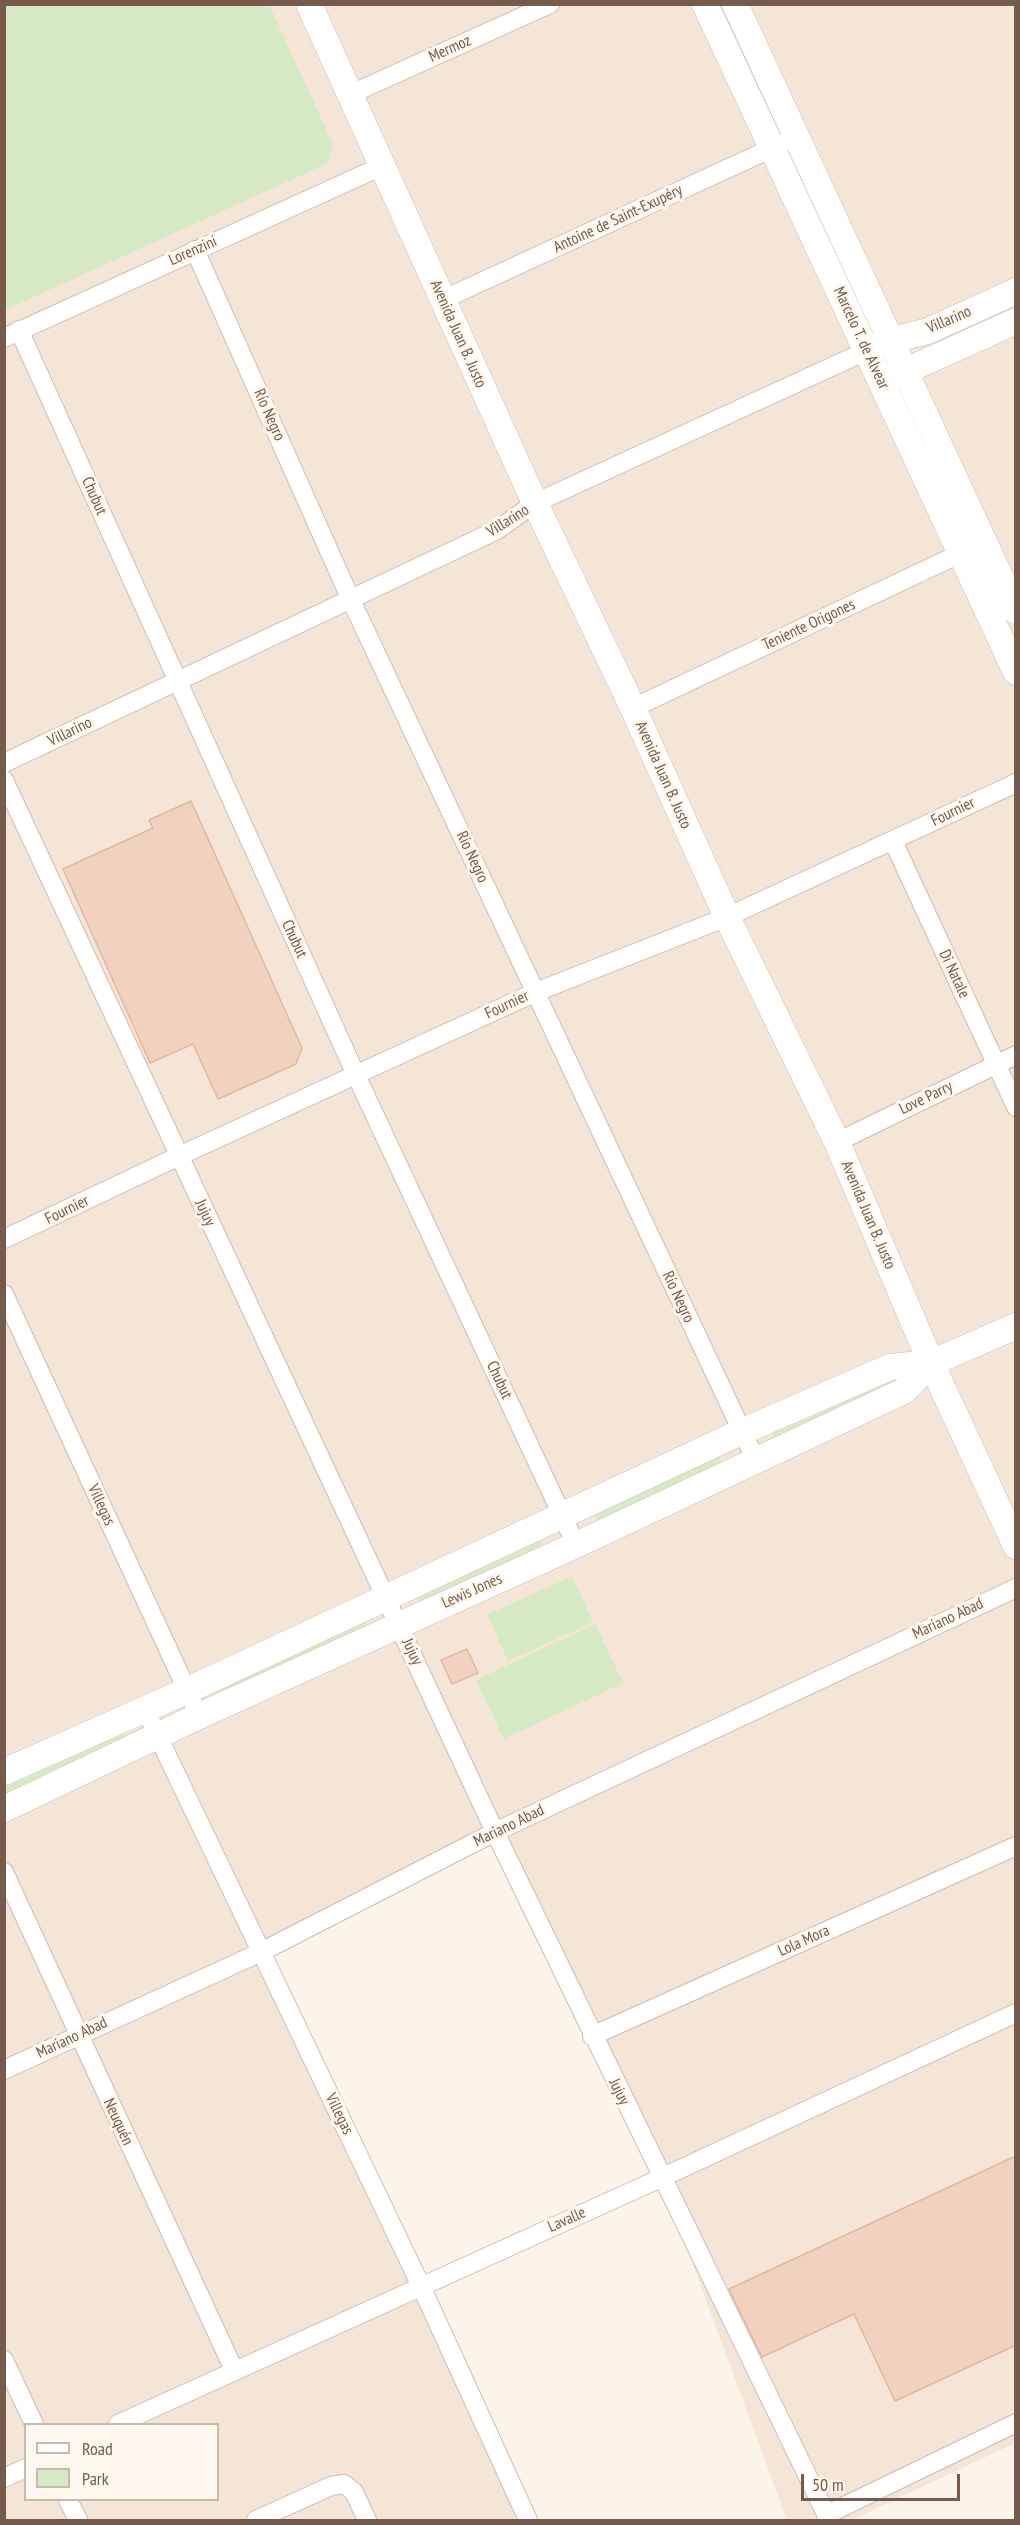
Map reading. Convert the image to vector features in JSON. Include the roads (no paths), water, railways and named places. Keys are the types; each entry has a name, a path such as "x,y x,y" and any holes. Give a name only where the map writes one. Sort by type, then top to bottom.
{"main road":[{"name":"Avenida Juan B. Justo","path":"309,4 535,504 633,708 727,916 837,1142 931,1362 1016,1546"},
{"name":"Marcelo T. de Alvear","path":"705,4 892,340 1016,611"},
{"name":"Marcelo T. de Alvear","path":"736,5 784,144 866,351 1016,672"},
{"name":"Villarino","path":"866,351 892,340 928,331 1016,291"},
{"name":"Villarino","path":"882,382 1016,321"},
{"name":"Lewis Jones","path":"4,1772 186,1691 741,1432 890,1367 931,1362 1016,1326"},
{"name":"Lewis Jones","path":"4,1809 199,1716 576,1545 904,1392 931,1362"}],"street":[{"name":"Mermoz","path":"351,94 550,4"},
{"name":"Antoine de Saint-Exupéry","path":"442,300 784,144"},
{"name":"Lorenzini","path":"12,334 382,166"},
{"name":"Río Negro","path":"195,250 351,600 756,1461"},
{"name":"Chubut","path":"12,334 176,681 356,1075 576,1545"},
{"name":"Villarino","path":"4,764 497,530 535,504 866,351"},
{"name":"Teniente Origones","path":"633,708 984,542"},
{"name":"Jujuy","path":"4,780 495,1832 592,2036 828,2518"},
{"name":"Fournier","path":"4,1239 178,1156 536,992 727,916 1016,783"},
{"name":"Di Natale","path":"893,841 1016,1107"},
{"name":"Love Parry","path":"837,1142 1016,1055"},
{"name":"Villegas","path":"4,1294 199,1716"},
{"name":"Mariano Abad","path":"4,2070 261,1952 495,1832 1016,1588"},
{"name":"Villegas","path":"146,1709 421,2286 528,2520"},
{"name":"Lola Mora","path":"592,2036 1016,1846"},
{"name":"Neuquén","path":"4,1872 234,2370"},
{"name":"Lavalle","path":"120,2423 661,2178 1016,2013"},
{"path":"4,2360 34,2423"},
{"path":"828,2518 1016,2422"},
{"path":"4,2478 24,2469"},
{"path":"256,2520 330,2486 344,2484 354,2492 367,2520"},
{"path":"69,2501 78,2520"}]}
